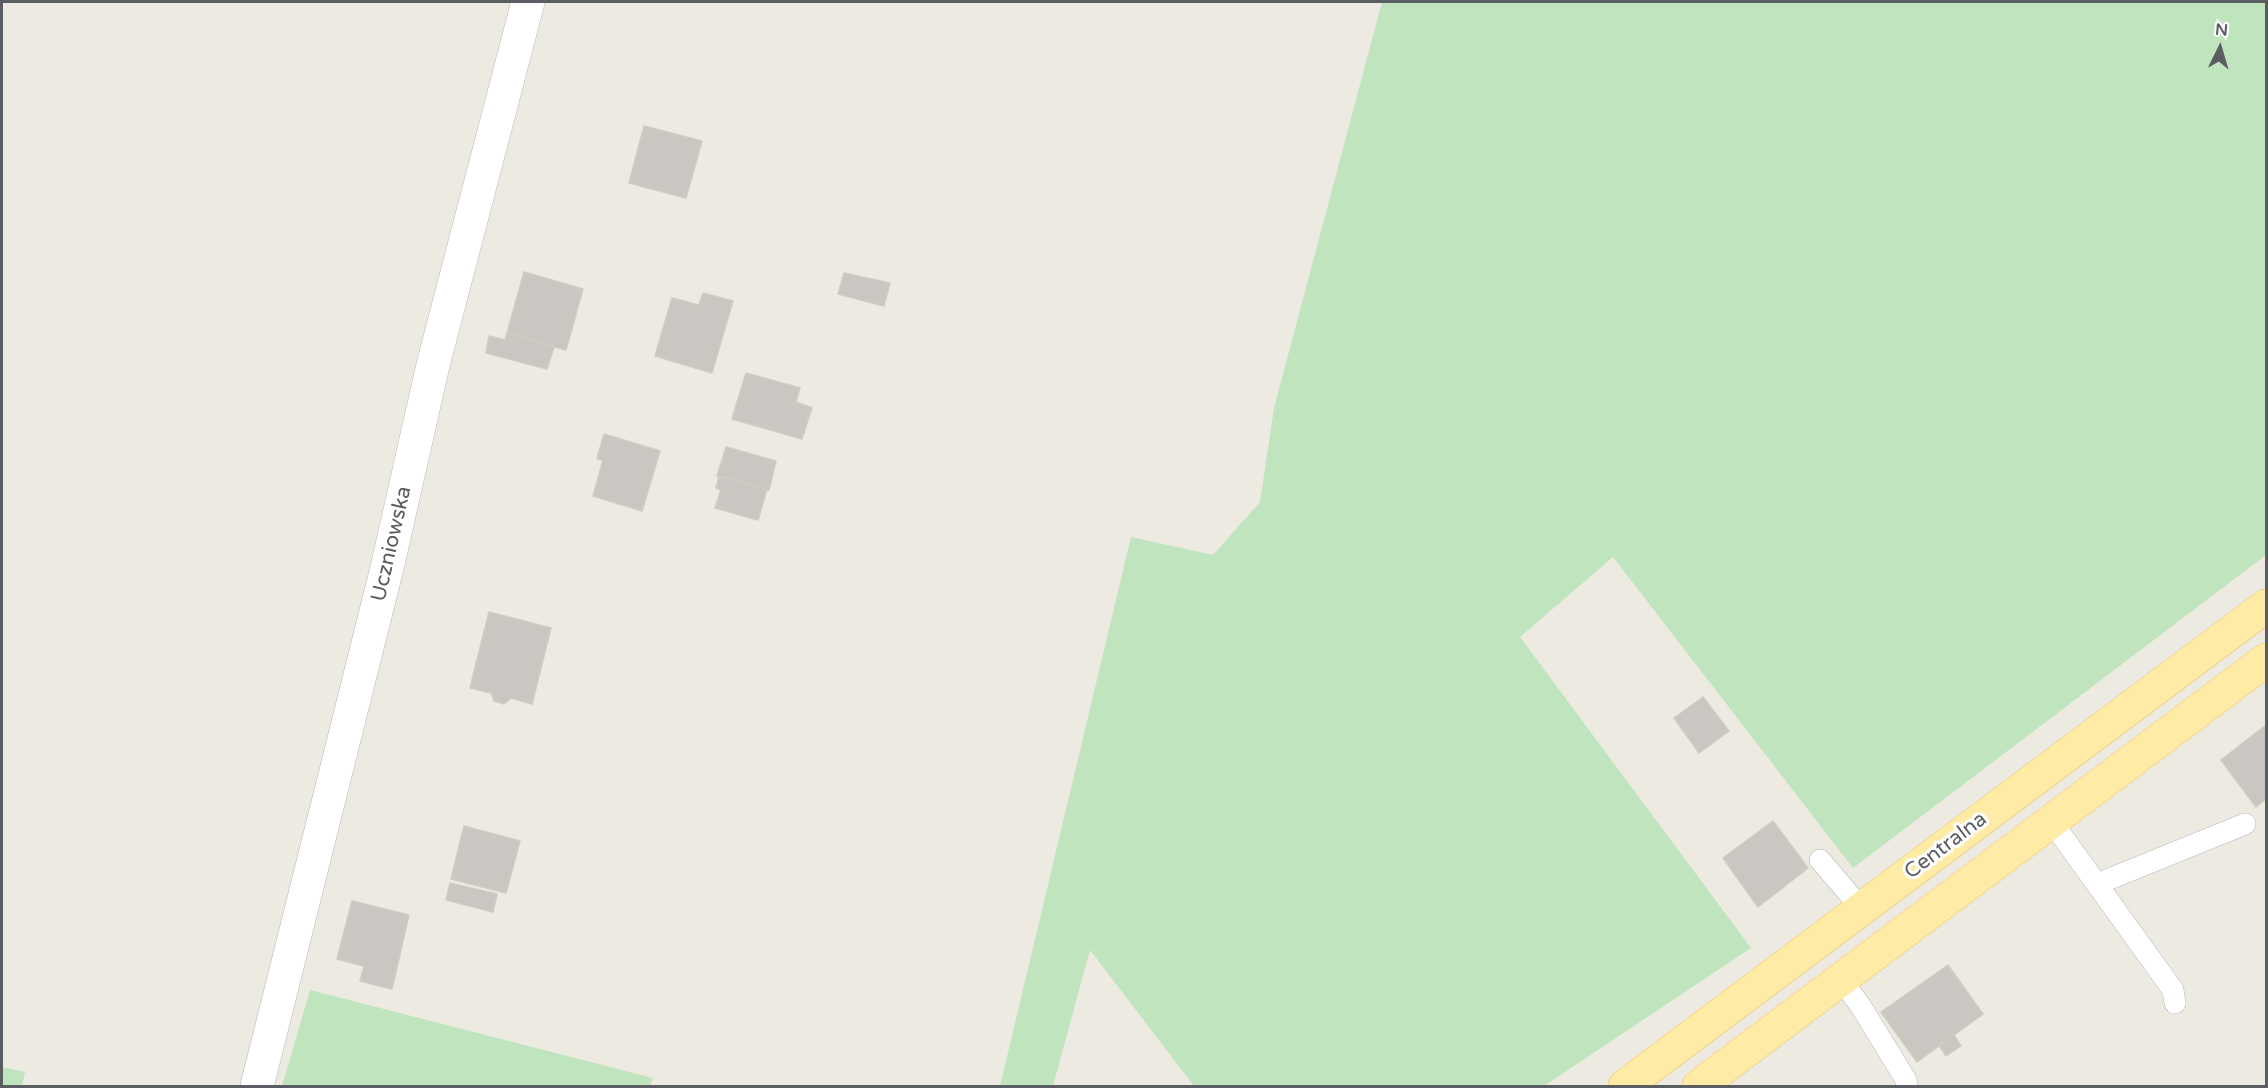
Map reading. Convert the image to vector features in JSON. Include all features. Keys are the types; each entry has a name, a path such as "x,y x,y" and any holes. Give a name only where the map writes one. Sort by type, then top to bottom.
{"main road":[{"name":"Centralna","path":"1625,1086 2266,606"},
{"path":"1699,1086 2266,660"}],"street":[{"name":"Uczniowska","path":"257,1086 387,568 433,365 528,2"}],"lane":[{"path":"2052,822 2173,990 2175,1003"},
{"path":"2097,884 2245,824"},
{"path":"1820,860 1862,909"},
{"path":"1841,980 1860,1005 1906,1080 1907,1086"}],"green space":[{"path":"1382,2 2266,2 2266,555 1853,868 1613,557 1520,637 1751,948 1544,1086 1194,1086 1090,950 1053,1086 1000,1086 1131,537 1213,555 1260,502 1274,408"},
{"path":"310,990 653,1078 650,1086 282,1086"},
{"path":"2,1067 25,1072 22,1086 2,1086"}],"building":[{"path":"644,126 702,141 686,198 629,183"},
{"path":"524,272 583,289 566,350 507,333"},
{"path":"844,273 890,283 884,306 838,294"},
{"path":"703,293 733,301 712,373 655,356 672,298 699,305"},
{"path":"507,333 554,347 547,369 486,353 489,336 505,340"},
{"path":"746,373 800,388 796,402 812,408 802,439 732,419"},
{"path":"604,434 660,451 642,511 593,496 603,460 597,459"},
{"path":"726,447 776,461 769,490 717,476"},
{"path":"719,476 767,489 758,520 715,508 721,490 716,488"},
{"path":"489,612 551,628 532,704 511,698 504,704 494,701 491,693 470,688"},
{"path":"1703,697 1729,731 1699,753 1674,718"},
{"path":"2266,725 2266,799 2256,807 2221,760"},
{"path":"1773,821 1808,868 1758,907 1723,858"},
{"path":"464,826 520,841 506,893 451,879"},
{"path":"450,883 497,894 493,912 446,900"},
{"path":"352,901 409,915 392,989 360,981 364,966 337,959"},
{"path":"1948,965 1983,1014 1917,1062 1881,1012"},
{"path":"1954,1035 1961,1046 1946,1056 1939,1045"}]}
